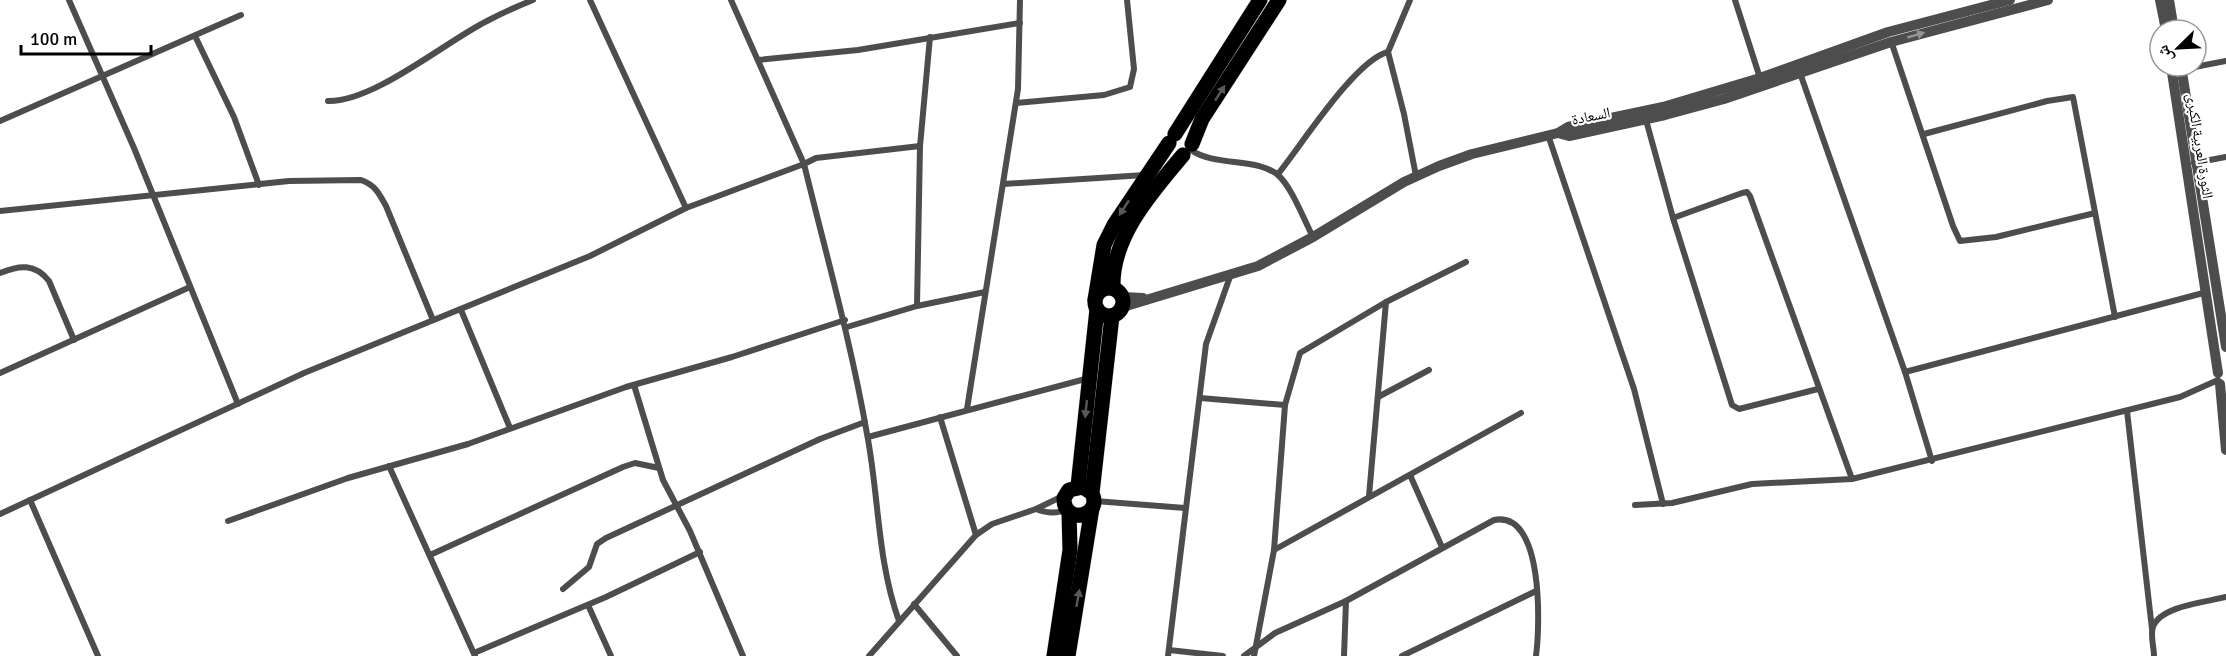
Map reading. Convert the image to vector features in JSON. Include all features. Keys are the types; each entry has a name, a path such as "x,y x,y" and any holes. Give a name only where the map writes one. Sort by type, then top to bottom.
{"main road":[{"path":"1066,505 1082,516 1089,497 1089,378 1104,245 1146,174 1172,139 1260,0"},
{"path":"1068,656 1118,302 1113,274 1120,246 1135,219 1188,149 1202,119 1279,0"},
{"path":"1172,139 1185,133 1188,149"},
{"path":"1099,292 1118,302 1103,315 1096,305 1099,292"},
{"path":"1066,505 1089,497"},
{"path":"1054,656 1070,550 1066,505"}],"street":[{"path":"69,0 134,148 238,404"},
{"path":"328,101 346,100 369,91 487,21 533,0"},
{"path":"590,0 686,208"},
{"path":"731,0 804,164 847,327 868,437 885,572 899,621"},
{"path":"967,410 1016,103 1020,0"},
{"path":"1016,103 1104,95 1130,87 1134,80 1134,69 1127,0"},
{"path":"1410,0 1388,52 1416,176"},
{"path":"1735,0 1760,78"},
{"name":"السعادة","path":"1553,134 1568,127 1643,112 1760,78 2010,0"},
{"name":"السعادة","path":"1553,134 1569,136 1646,120 1724,99 1800,73 1890,37 2048,0"},
{"path":"2160,0 2164,18"},
{"path":"2169,0 2172,18"},
{"path":"0,121 241,15"},
{"path":"758,60 820,55 1020,23"},
{"path":"195,36 234,117 259,185"},
{"path":"917,306 920,146 930,37"},
{"path":"1890,37 1960,241 1996,237 2095,213"},
{"path":"1278,174 1358,72 1376,56 1388,52"},
{"path":"2208,64 2226,61"},
{"path":"1800,73 1905,372 1932,461"},
{"name":"الثورة العربية الكبرى","path":"2178,78 2226,347"},
{"path":"1924,134 2047,101 2073,98 2115,317"},
{"path":"1646,120 1673,218 1736,409 1818,388"},
{"path":"1118,302 1149,299 1258,266 1313,237 1416,176 1472,154 1553,134 1634,389 1663,504"},
{"path":"0,514 238,404 433,320 590,256 686,208 816,158 920,146"},
{"path":"1188,149 1202,158 1263,168 1278,174 1313,237"},
{"path":"2192,163 2226,157"},
{"name":"الثورة العربية الكبرى","path":"2192,163 2208,292 2222,378 2226,450"},
{"path":"1003,184 1146,174"},
{"path":"0,211 152,194 360,180 370,183 386,206 433,320"},
{"path":"1673,218 1742,193 1747,192 1750,196 1852,479"},
{"path":"1254,653 1274,550 1285,405 1300,353 1386,302 1466,262"},
{"path":"0,273 26,266 43,273 74,340"},
{"path":"1223,656 1169,653 1206,344 1231,274"},
{"path":"0,373 190,287"},
{"path":"847,327 917,306 986,292"},
{"path":"1905,372 2208,292"},
{"path":"1369,496 1386,302"},
{"path":"461,310 510,429"},
{"path":"228,521 389,466 468,444 634,385 732,357 845,320"},
{"path":"1378,397 1429,370"},
{"path":"868,437 1089,378"},
{"path":"1635,505 1663,504 1752,484 1852,479 1932,461 2180,397 2222,378"},
{"path":"634,385 659,468 700,552 743,656"},
{"path":"1200,398 1285,405"},
{"path":"2127,411 2154,656"},
{"path":"1274,550 1521,413"},
{"path":"940,417 976,535"},
{"path":"563,588 589,567 597,544 820,439 865,422"},
{"path":"430,555 623,467 635,463 659,468"},
{"path":"389,466 475,655 700,552"},
{"path":"1410,475 1442,547"},
{"path":"1089,497 1185,508"},
{"path":"30,500 99,656"},
{"path":"1036,509 1045,513 1059,513 1066,505"},
{"path":"869,656 976,535 992,524 1036,509 1066,505"},
{"path":"1244,656 1254,653 1275,633 1347,601 1442,547 1494,520 1503,518 1512,521 1529,546 1536,570 1536,656"},
{"path":"1402,656 1536,591"},
{"path":"2152,629 2159,619 2174,609 2226,597"},
{"path":"1344,656 1347,601"},
{"path":"588,604 611,656"},
{"path":"915,604 957,656"}]}
